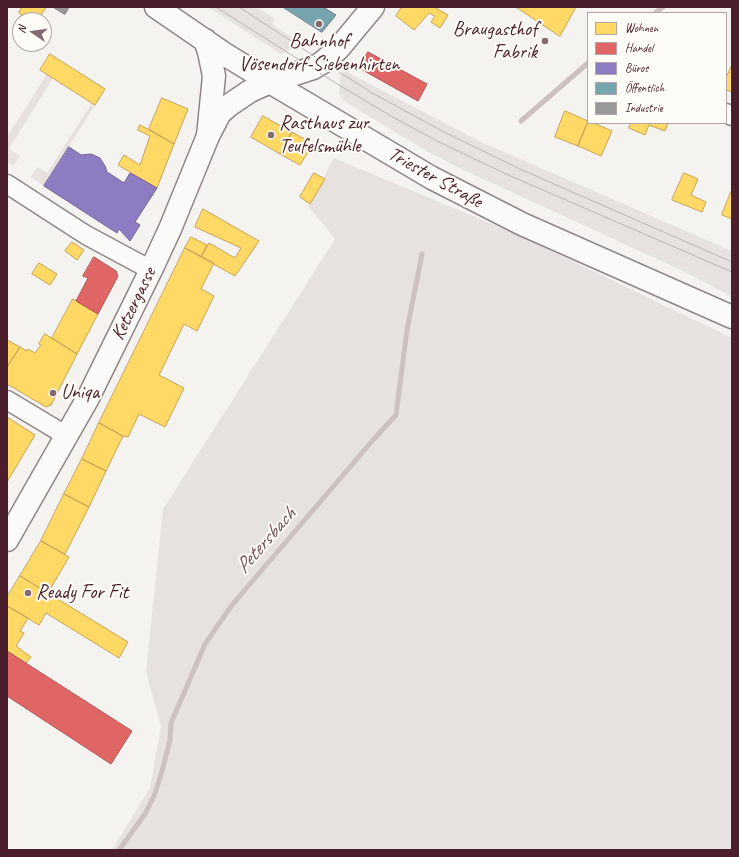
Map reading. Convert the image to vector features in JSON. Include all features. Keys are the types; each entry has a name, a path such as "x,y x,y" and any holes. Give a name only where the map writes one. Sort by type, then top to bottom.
{"main road":[{"name":"Triester Straße","path":"156,7 270,82 408,164 493,210 732,317"},
{"name":"Ketzergasse","path":"7,540 88,398 170,229 217,117 228,106 250,91 270,82 313,68 323,62 338,49 373,7"},
{"path":"205,40 214,76 208,136"}],"street":[{"path":"7,184 86,235 151,270"},
{"path":"7,400 67,436"}],"shaded area":[{"path":"208,7 256,7 275,19 272,24 303,45 281,54"},
{"path":"343,70 481,142 732,251 732,282 468,163 397,126 339,93 340,77"},
{"path":"47,74 53,78 9,149 20,156 13,166 7,162 7,137"},
{"path":"339,93 397,126 468,163 732,282 732,297 685,272 455,166 425,150 347,103 342,99"},
{"path":"92,103 95,105 44,186 31,177 37,167 47,173"},
{"path":"334,158 518,235 732,338 732,850 112,850 150,788 161,726 146,672 163,509 335,239 308,206"}],"building: Wohnen":[{"path":"22,7 46,7 43,12 20,12"},
{"path":"402,7 434,7 448,15 440,28 431,22 435,16 429,13 414,30 396,16"},
{"path":"516,7 576,7 560,36"},
{"path":"50,54 105,89 95,105 40,70"},
{"path":"732,65 732,92 727,90 727,76"},
{"path":"162,98 188,109 174,144 149,129"},
{"path":"565,111 587,121 578,146 555,137"},
{"name":"Rasthaus zur Teufelsmühle","path":"263,116 292,132 280,154 251,137"},
{"path":"587,124 596,124 612,131 601,156 578,146"},
{"path":"631,124 668,124 665,131 649,125 645,135 629,128"},
{"path":"140,125 174,144 157,188 118,165 124,155 140,165 150,136 138,130"},
{"path":"292,132 313,144 300,165 280,154"},
{"path":"314,173 325,179 310,204 300,197"},
{"path":"684,173 698,179 691,195 706,202 702,212 672,200"},
{"path":"731,192 732,193 732,219 722,215"},
{"path":"203,209 259,241 235,276 201,257 209,243 235,258 241,248 195,227"},
{"path":"191,237 207,245 201,257 185,248"},
{"path":"72,242 84,250 77,260 65,251"},
{"path":"185,248 214,263 201,289 214,296 197,331 184,324 159,375 184,388 165,427 139,414 128,437 123,436 99,423"},
{"path":"39,263 57,274 50,285 32,274"},
{"path":"73,299 98,314 77,354 52,338"},
{"path":"45,334 77,354 51,405 46,407 7,384 7,367 20,347 35,353 41,345 39,344"},
{"path":"7,340 20,347 7,367"},
{"path":"7,417 35,435 7,482"},
{"path":"99,423 123,436 106,471 82,459"},
{"path":"82,459 106,471 89,507 64,494"},
{"path":"64,494 89,507 65,554 41,541"},
{"path":"41,541 69,557 48,593 20,576"},
{"path":"20,576 128,642 119,658 46,613 39,625 7,606 7,597"},
{"path":"7,606 28,618 20,631 24,633 16,646 31,657 26,663 7,651"}],"building: Handel":[{"path":"368,52 427,84 418,101 359,68"},
{"path":"94,257 116,271 118,276 98,314 76,301 88,278 83,276"},
{"path":"7,651 132,731 111,764 7,696"}],"building: Büros":[{"path":"69,147 81,155 91,154 100,158 107,172 124,183 130,173 157,188 135,222 140,225 130,241 119,229 117,233 44,186"}],"building: Öffentlich":[{"name":"Bahnhof Vösendorf-Siebenhirten","path":"283,7 323,7 336,15 322,32"}],"building: Industrie":[{"path":"53,7 69,7 65,14"}],"waterway":[{"name":"Petersbach","path":"656,12 663,7"},
{"name":"Petersbach","path":"521,121 587,64"},
{"name":"Petersbach","path":"119,850 145,814 154,796 170,740 171,723 205,644 232,605 396,415 407,330 422,254"}],"tram line":[{"path":"216,7 342,87 437,141 506,174 732,272"},
{"path":"239,7 374,94 444,132 522,170 732,262"}],"place":[{"name":"Bahnhof Vösendorf-Siebenhirten","path":"319,24"},
{"name":"Braugasthof Fabrik","path":"545,41"},
{"name":"Rasthaus zur Teufelsmühle","path":"271,135"},
{"name":"Uniqa","path":"53,393"},
{"name":"Ready For Fit","path":"28,593"}]}
